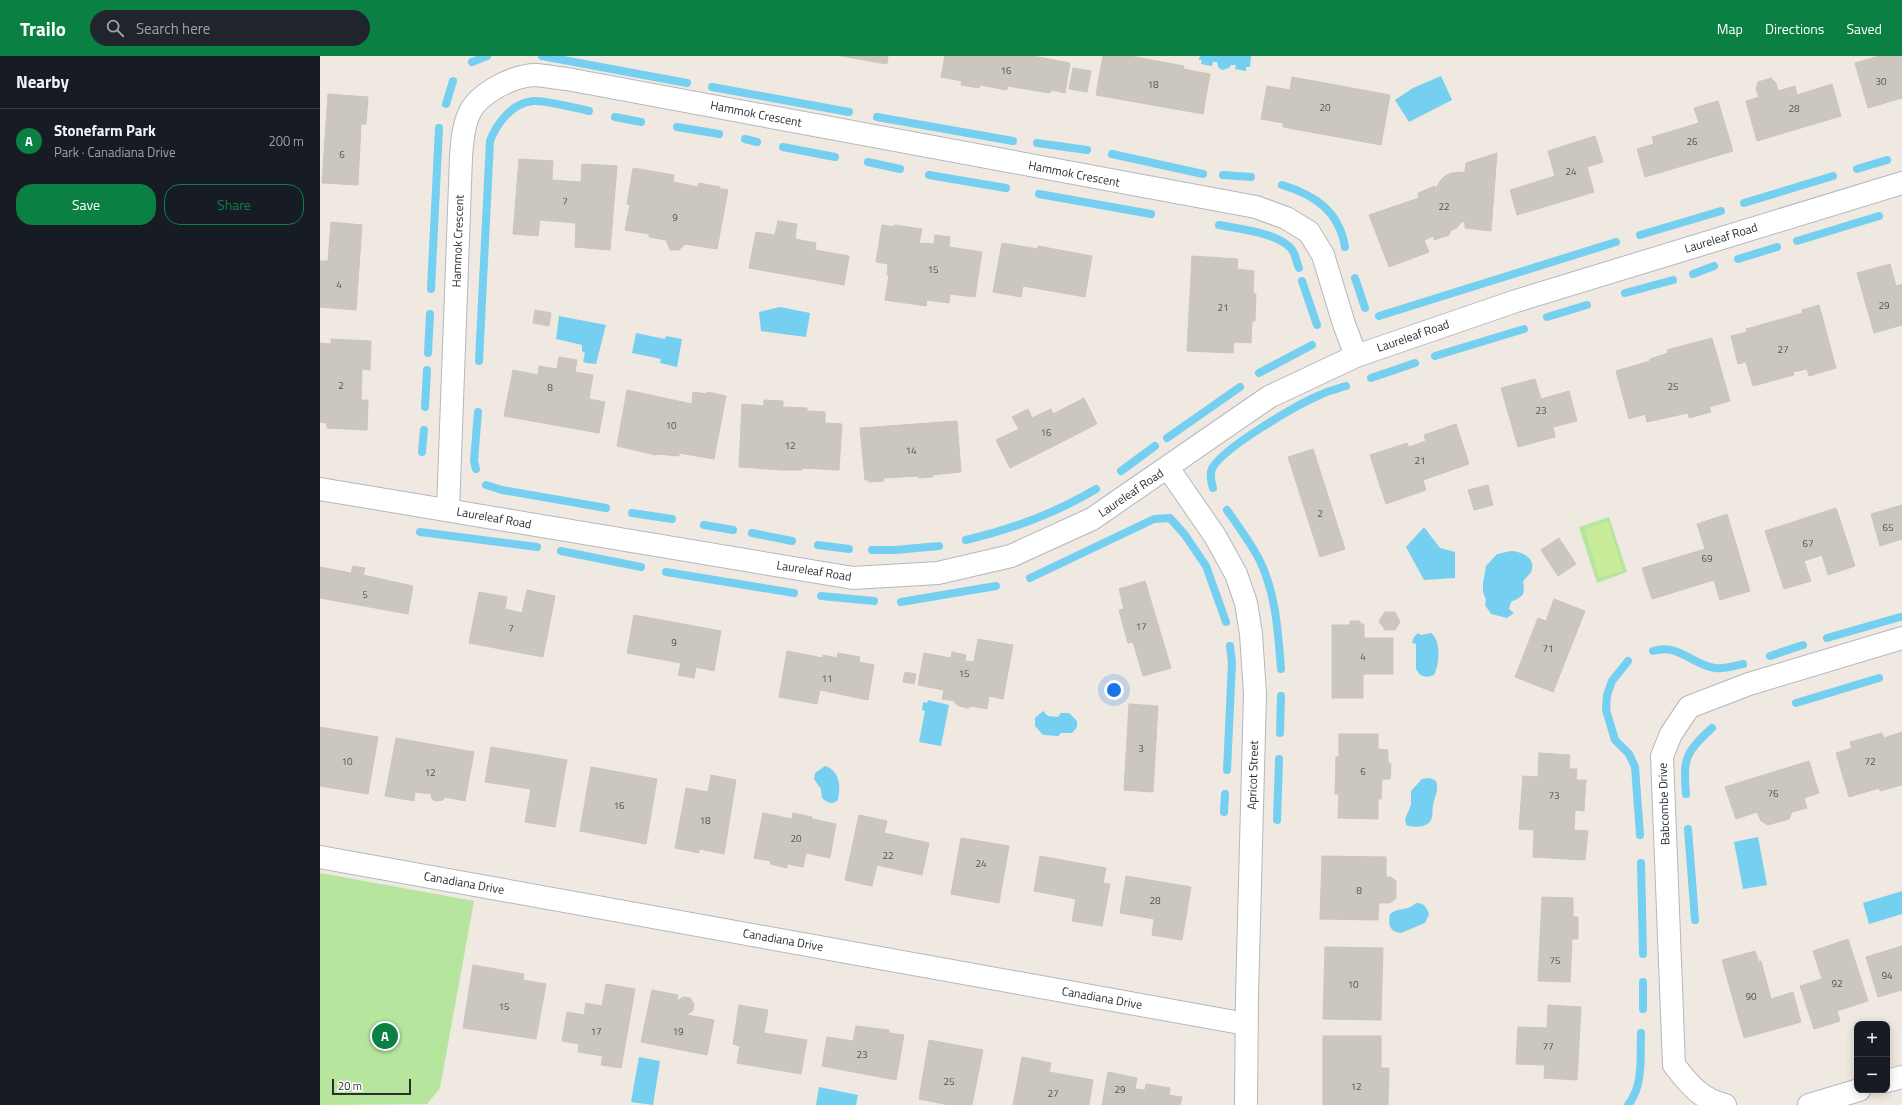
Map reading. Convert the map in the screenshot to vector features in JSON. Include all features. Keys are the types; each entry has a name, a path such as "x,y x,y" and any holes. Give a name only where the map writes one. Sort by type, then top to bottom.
{"street":[{"name":"Hammok Crescent","path":"448,510 461,157 463,141 469,114 485,94 502,84 535,75 575,81 1256,207 1286,218 1308,232 1323,254 1344,324 1356,356"},
{"name":"Laureleaf Road","path":"320,489 853,578 938,573 1011,556 1092,519 1269,397 1356,356 1516,301 1902,183"},
{"name":"Apricot Street","path":"1168,468 1215,536 1236,574 1246,603 1251,634 1255,694 1246,1024 1246,1105"},
{"name":"Babcombe Drive","path":"1725,1105 1718,1103 1694,1090 1674,1065 1662,756 1671,734 1690,707 1749,684 1902,638"},
{"name":"Canadiana Drive","path":"320,857 1246,1024"},
{"path":"1890,1080 1902,1077"},
{"path":"1809,1105 1854,1092"}],"green space":[{"path":"1609,517 1627,572 1597,583 1579,527"},
{"path":"1608,522 1623,571 1599,578 1585,529"},
{"path":"320,873 474,901 440,1088 427,1104 320,1105"}],"water":[{"path":"1200,56 1251,56 1250,67 1246,67 1246,71 1235,69 1236,65 1231,65 1229,68 1222,70 1218,67 1217,62 1213,62 1212,66 1201,64 1202,60 1199,60"},
{"path":"1441,76 1452,100 1409,122 1395,100 1413,88"},
{"path":"780,307 810,313 806,337 761,331 759,312"},
{"path":"559,316 606,325 596,364 586,363 583,361 585,353 582,351 582,345 556,339"},
{"path":"636,333 665,339 666,336 682,339 677,367 660,363 661,359 632,353"},
{"path":"1424,527 1440,548 1455,552 1455,578 1424,580 1406,547"},
{"path":"1511,551 1519,552 1527,556 1532,563 1532,567 1531,572 1523,582 1523,595 1511,602 1509,609 1514,613 1507,618 1491,614 1485,605 1486,600 1483,592 1483,583 1486,566 1497,554"},
{"path":"1418,633 1421,635 1431,633 1437,641 1438,659 1434,675 1427,677 1420,675 1416,669 1416,644 1412,643 1414,637"},
{"path":"928,700 949,705 941,746 919,742 925,711 922,710 923,702 927,703"},
{"path":"1043,711 1048,716 1058,717 1061,713 1069,713 1077,721 1077,727 1072,733 1061,733 1058,736 1043,735 1035,726 1035,718"},
{"path":"825,766 834,771 839,784 838,800 832,803 822,798 821,789 814,779 815,773"},
{"path":"1430,778 1436,781 1437,787 1431,821 1421,826 1413,827 1406,825 1405,819 1411,805 1411,791 1422,779"},
{"path":"1758,837 1767,885 1743,889 1734,842"},
{"path":"1902,891 1902,914 1869,924 1863,903"},
{"path":"1416,903 1425,906 1427,909 1429,914 1425,923 1401,933 1394,931 1389,924 1390,914 1409,908"},
{"path":"639,1057 660,1061 653,1105 631,1102"},
{"path":"819,1087 858,1095 856,1105 816,1105"}],"building":[{"path":"841,56 888,56 887,64"},
{"path":"945,56 1033,56 1070,63 1065,93 1051,90 1050,93 1007,86 1007,90 980,85 979,88 961,85 962,81 941,77"},
{"path":"1103,56 1130,56 1184,66 1183,69 1210,74 1203,114 1096,95"},
{"path":"1879,56 1902,56 1902,98 1868,108 1855,63"},
{"path":"1073,68 1091,71 1087,92 1069,89"},
{"path":"1292,77 1390,95 1381,145 1283,127 1283,123 1261,119 1267,86 1290,90"},
{"path":"1771,78 1776,83 1778,91 1795,86 1797,95 1832,84 1841,116 1757,141 1746,101 1759,97 1756,89 1758,82"},
{"path":"328,94 368,97 366,124 361,124 358,185 322,183"},
{"path":"1718,101 1733,151 1645,177 1637,149 1654,144 1652,137 1699,123 1694,108"},
{"path":"1595,136 1603,162 1587,167 1594,192 1517,215 1510,190 1555,176 1548,151"},
{"path":"1497,153 1491,231 1465,228 1465,222 1461,222 1457,228 1451,230 1449,235 1434,240 1434,236 1424,240 1429,252 1389,267 1369,215 1419,198 1418,193 1435,186 1436,189 1440,181 1445,176 1451,173 1465,172 1466,163"},
{"path":"519,159 553,161 552,180 581,182 582,164 617,166 610,250 575,247 576,223 540,220 538,236 513,234"},
{"path":"633,168 674,175 673,182 698,187 699,183 728,190 717,249 685,244 679,250 670,250 666,240 649,237 649,234 625,230 630,205 627,204"},
{"path":"778,221 797,224 795,239 816,243 815,250 849,256 844,285 749,268 756,232 775,235"},
{"path":"331,222 362,225 356,310 320,307 320,261 328,261"},
{"path":"882,225 922,229 919,243 934,244 935,235 950,237 949,247 982,252 975,297 950,294 949,303 927,300 926,306 885,300 889,275 887,275 888,264 876,262"},
{"path":"1002,243 1038,249 1038,246 1092,256 1085,297 1023,286 1021,297 993,292"},
{"path":"1192,256 1238,259 1237,269 1254,271 1253,293 1256,294 1255,321 1252,321 1251,343 1234,342 1233,353 1187,351"},
{"path":"1890,264 1896,286 1902,284 1902,325 1874,333 1857,273"},
{"path":"1819,305 1836,368 1809,376 1807,369 1793,372 1794,375 1753,386 1746,362 1738,364 1731,336 1747,332 1746,329 1803,313 1802,310"},
{"path":"535,310 551,313 549,326 533,323"},
{"path":"1712,338 1730,401 1709,407 1711,412 1689,418 1688,413 1647,422 1645,414 1629,419 1616,371 1650,361 1650,359 1668,353 1667,350"},
{"path":"331,339 371,341 370,370 362,369 361,400 368,400 367,430 327,428 327,423 320,422 320,343 331,344"},
{"path":"559,357 577,360 575,372 593,375 589,399 605,402 599,433 504,416 513,370 538,375 539,366 557,369"},
{"path":"1535,379 1541,399 1569,391 1577,421 1553,427 1555,437 1518,447 1501,388"},
{"path":"627,390 692,404 693,392 707,394 707,392 726,396 714,459 679,453 679,456 656,455 617,446"},
{"path":"1084,398 1097,424 1010,468 996,440 1019,429 1012,417 1028,409 1032,418 1051,409 1053,414"},
{"path":"764,400 783,401 783,407 807,408 807,411 825,412 825,423 842,424 839,470 802,468 802,470 782,470 739,467 742,404 764,406"},
{"path":"957,421 961,472 932,475 933,477 919,478 918,476 883,478 884,481 869,482 869,480 865,480 860,428"},
{"path":"1456,424 1469,464 1423,480 1426,490 1386,504 1370,455 1407,443 1409,447 1426,441 1424,435"},
{"path":"1313,449 1345,549 1320,557 1288,457"},
{"path":"1488,485 1493,505 1474,510 1468,490"},
{"path":"1902,505 1902,539 1880,546 1871,514"},
{"path":"1836,508 1855,566 1828,575 1822,555 1804,561 1811,581 1784,589 1765,531"},
{"path":"1727,514 1750,591 1720,600 1714,580 1652,599 1642,568 1705,549 1697,524"},
{"path":"1559,538 1576,564 1558,576 1541,550"},
{"path":"353,566 365,568 363,575 413,586 408,614 320,598 320,567 351,573"},
{"path":"1145,581 1171,668 1143,676 1133,642 1128,643 1119,610 1124,609 1119,589"},
{"path":"527,590 555,596 543,657 469,643 479,592 507,597 505,609 522,613"},
{"path":"1554,599 1585,611 1553,692 1515,677 1538,618 1546,621"},
{"path":"1385,612 1395,612 1400,622 1395,630 1385,630 1379,621"},
{"path":"634,615 721,631 714,671 696,667 694,678 678,675 681,663 627,653"},
{"path":"1350,621 1360,621 1360,624 1364,624 1364,638 1393,638 1393,674 1363,674 1363,698 1332,698 1332,625 1350,625"},
{"path":"978,639 1013,645 1003,699 989,696 987,709 971,706 968,708 959,706 955,703 955,701 942,699 944,690 918,685 924,653 951,658 952,652 966,655 965,661 974,662"},
{"path":"787,651 823,658 823,655 837,658 838,653 860,657 859,662 874,665 868,700 820,690 817,704 779,697"},
{"path":"905,672 916,674 914,684 903,682"},
{"path":"1129,704 1158,706 1153,792 1124,790"},
{"path":"320,727 378,737 368,794 320,786"},
{"path":"1902,732 1902,785 1880,791 1879,788 1849,797 1836,753 1852,748 1850,742 1882,733 1884,738"},
{"path":"1339,734 1378,734 1378,749 1388,750 1388,763 1391,763 1390,779 1382,779 1381,799 1378,799 1378,819 1338,818 1339,794 1335,794 1336,757 1339,757"},
{"path":"396,738 474,752 465,801 445,797 443,800 436,801 432,799 431,794 415,792 414,801 385,796"},
{"path":"491,747 567,760 555,827 525,822 531,789 485,782"},
{"path":"1539,753 1570,755 1569,769 1577,769 1576,780 1586,780 1584,811 1575,810 1574,830 1588,831 1585,860 1533,857 1534,830 1519,829 1523,776 1538,777"},
{"path":"1809,761 1819,793 1804,798 1807,808 1792,812 1789,819 1768,825 1761,821 1757,812 1736,819 1725,787"},
{"path":"591,767 657,779 646,844 580,831"},
{"path":"711,775 736,780 724,854 699,849 699,853 675,848 686,788 708,792"},
{"path":"763,813 792,819 793,813 836,824 830,858 806,853 803,867 787,864 787,868 770,864 771,861 754,858"},
{"path":"859,815 887,821 884,833 929,843 922,875 877,865 872,886 845,880"},
{"path":"961,838 1009,846 999,903 951,894"},
{"path":"1040,856 1106,868 1103,883 1110,884 1102,926 1072,921 1076,899 1034,891"},
{"path":"1322,856 1386,857 1386,877 1391,877 1396,881 1396,898 1390,903 1379,903 1378,920 1320,919"},
{"path":"1126,876 1191,887 1182,940 1152,935 1154,919 1120,913"},
{"path":"1542,897 1573,898 1573,917 1578,917 1578,939 1572,939 1570,982 1538,981"},
{"path":"1848,939 1868,1001 1837,1011 1840,1021 1814,1029 1800,986 1822,979 1813,951"},
{"path":"1902,946 1902,990 1878,997 1866,957"},
{"path":"1325,947 1383,948 1381,1020 1323,1019"},
{"path":"1755,951 1759,962 1761,961 1771,999 1793,992 1801,1022 1744,1038 1722,960"},
{"path":"473,965 524,974 523,980 546,984 536,1039 463,1028"},
{"path":"606,984 635,989 621,1068 601,1065 603,1056 578,1052 579,1044 562,1041 567,1012 584,1015 586,1003 602,1006"},
{"path":"652,990 678,995 677,1001 683,997 690,998 694,1004 693,1010 687,1015 714,1020 707,1055 641,1042"},
{"path":"739,1005 768,1010 764,1033 807,1040 801,1074 737,1063 740,1046 733,1044"},
{"path":"1548,1005 1581,1007 1577,1080 1544,1078 1545,1065 1516,1064 1518,1027 1547,1028"},
{"path":"856,1026 889,1030 889,1033 904,1035 896,1080 822,1066 827,1037 853,1041"},
{"path":"1323,1036 1381,1036 1381,1068 1389,1068 1388,1105 1323,1105"},
{"path":"929,1040 983,1050 972,1105 949,1105 919,1099"},
{"path":"1022,1057 1051,1063 1049,1072 1093,1080 1089,1105 1013,1105"},
{"path":"1108,1072 1137,1078 1135,1089 1145,1090 1146,1084 1170,1088 1169,1095 1182,1097 1180,1105 1102,1105"}],"waterway":[{"path":"472,62 487,56"},
{"path":"542,56 687,83"},
{"path":"446,104 453,81"},
{"path":"712,87 849,112"},
{"path":"479,361 490,141 493,134 501,121 512,110 518,106 533,101 561,104 589,111"},
{"path":"615,117 641,122"},
{"path":"877,117 1013,141"},
{"path":"677,127 719,134"},
{"path":"431,289 439,128"},
{"path":"745,139 757,142"},
{"path":"1037,143 1087,150"},
{"path":"783,147 835,157"},
{"path":"1112,154 1203,174"},
{"path":"1857,169 1887,160"},
{"path":"868,162 900,169"},
{"path":"929,175 1006,188"},
{"path":"1223,175 1251,177"},
{"path":"1744,203 1833,176"},
{"path":"1282,185 1305,194 1324,206 1337,224 1342,234 1345,247"},
{"path":"1039,194 1151,214"},
{"path":"1640,235 1721,211"},
{"path":"1797,241 1879,216"},
{"path":"1219,225 1249,230 1271,236 1281,241 1289,246 1294,253 1299,268"},
{"path":"1379,316 1616,242"},
{"path":"1738,259 1777,247"},
{"path":"1693,274 1714,266"},
{"path":"1355,278 1365,308"},
{"path":"1625,293 1673,280"},
{"path":"1302,281 1317,325"},
{"path":"1547,317 1587,305"},
{"path":"428,353 430,314"},
{"path":"1435,356 1524,329"},
{"path":"1259,373 1312,345"},
{"path":"1371,378 1415,363"},
{"path":"425,407 427,370"},
{"path":"1213,488 1211,477 1212,469 1231,449 1262,427 1309,400 1346,386"},
{"path":"1167,438 1240,387"},
{"path":"476,469 474,461 478,412"},
{"path":"422,452 424,430"},
{"path":"1121,471 1155,446"},
{"path":"486,485 502,490 606,508"},
{"path":"966,540 1001,531 1033,520 1065,506 1096,489"},
{"path":"1227,510 1252,546 1265,572 1273,599 1281,669"},
{"path":"632,513 672,519"},
{"path":"1030,578 1154,519 1170,518 1185,535 1206,566 1226,622"},
{"path":"704,525 733,530"},
{"path":"420,532 537,547"},
{"path":"752,533 792,541"},
{"path":"818,545 849,549"},
{"path":"872,550 895,550 939,546"},
{"path":"561,551 641,567"},
{"path":"666,572 794,593"},
{"path":"901,602 996,586"},
{"path":"821,596 874,601"},
{"path":"1827,638 1900,617"},
{"path":"1770,656 1803,645"},
{"path":"1227,770 1232,663 1230,646"},
{"path":"1653,651 1662,649 1678,652 1699,663 1715,668 1725,668 1743,664"},
{"path":"1628,661 1612,681 1607,695 1606,710 1615,740 1629,754 1635,767 1640,835"},
{"path":"1796,703 1879,678"},
{"path":"1280,733 1281,696"},
{"path":"1686,794 1685,772 1688,757 1691,750 1712,728"},
{"path":"1277,820 1279,759"},
{"path":"1224,812 1225,794"},
{"path":"1688,829 1695,920"},
{"path":"1641,863 1643,954"},
{"path":"1643,982 1643,1009"},
{"path":"1628,1105 1637,1089 1639,1080 1641,1033"}],"place":[{"name":"Stonefarm Park","path":"385,1036"}]}
